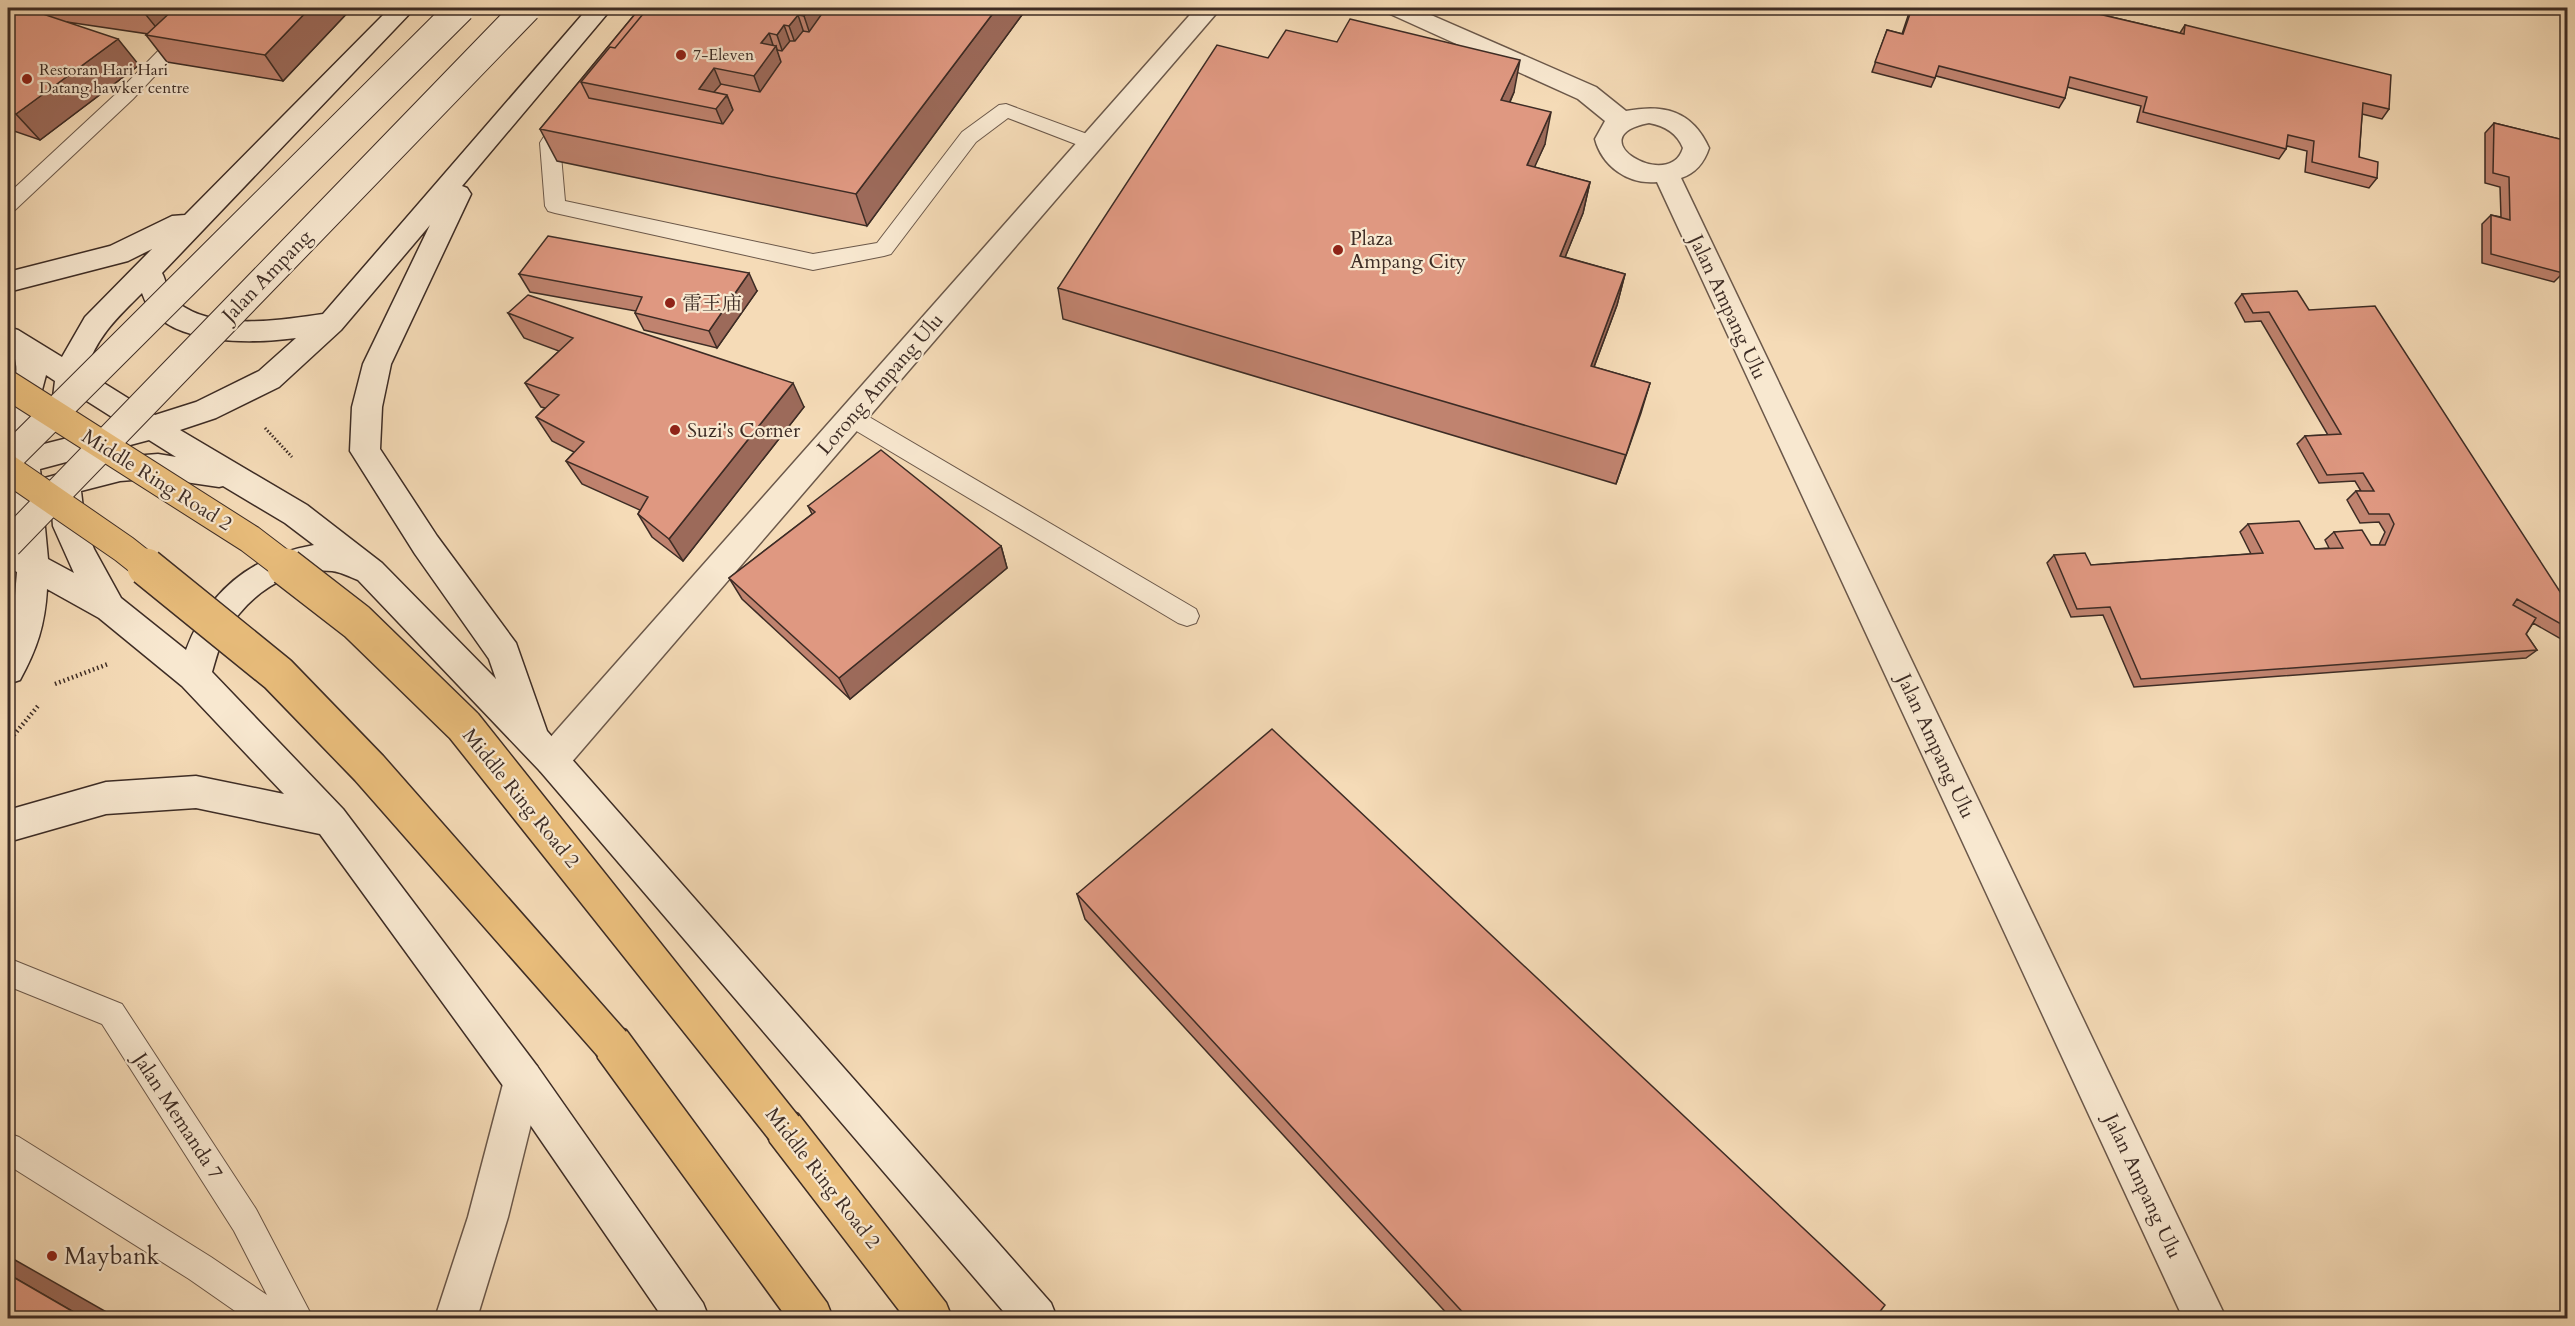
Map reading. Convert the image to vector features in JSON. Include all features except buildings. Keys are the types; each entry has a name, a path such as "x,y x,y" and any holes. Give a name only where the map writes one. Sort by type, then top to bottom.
{"highway":[{"name":"Middle Ring Road 2","path":"8,385 250,539 357,622 464,726 784,1128 931,1318"},
{"path":"13,475 124,549 278,674 369,768 612,1044 812,1318"}],"main road":[{"path":"110,608 79,552 69,526 65,483 69,376 83,343 95,324 402,8"},
{"path":"13,475 461,8"},
{"name":"Jalan Ampang","path":"8,544 527,8"},
{"path":"13,475 66,451 152,428 206,410 268,379 331,323 600,8"},
{"name":"Lorong Ampang Ulu","path":"542,750 851,417 1209,8"},
{"path":"1396,8 1587,93 1621,120"},
{"path":"1634,116 1664,117 1686,129 1696,148 1694,157 1688,165 1666,174 1637,171 1614,157 1608,147 1608,137 1612,128 1621,120 1634,116"},
{"path":"477,154 377,364 367,407 365,452 426,544 504,653 542,750"},
{"name":"Jalan Ampang Ulu","path":"1666,174 2205,1318"},
{"path":"8,282 118,254 203,212"},
{"path":"148,269 159,303 194,323 237,332 280,330 331,323"},
{"path":"8,670 18,652 29,619 20,559 13,475 27,390 33,370 17,343"},
{"path":"17,343 152,428 296,514 371,572 542,750 1036,1318"},
{"path":"13,475 65,483 120,469 158,466 232,477"},
{"path":"194,676 212,626 234,596 264,574 300,559 334,558 371,572"},
{"path":"20,559 110,608 194,676 331,820 523,1080 688,1318"},
{"path":"8,826 106,798 196,792 331,820"},
{"path":"456,1318 488,1217 523,1080"}],"lane":[{"path":"8,205 126,95 210,8"},
{"path":"580,107 550,143 555,206 813,262 884,249 969,137 1006,110 1091,143"},
{"path":"851,417 1187,616"},
{"name":"Jalan Memanda 7","path":"8,972 111,1014 245,1220 297,1318"},
{"path":"8,1148 200,1268 273,1318"}],"path":[{"path":"52,675 55,686 108,664"},
{"path":"8,742 41,702"}],"place":[{"name":"7-Eleven","path":"681,55"},
{"name":"Restoran Hari Hari Datang hawker centre","path":"27,79"},
{"name":"Plaza Ampang City","path":"1338,250"},
{"name":"雷王庙","path":"670,303"},
{"name":"Suzi's Corner","path":"675,430"},
{"name":"Maybank","path":"52,1256"}]}
